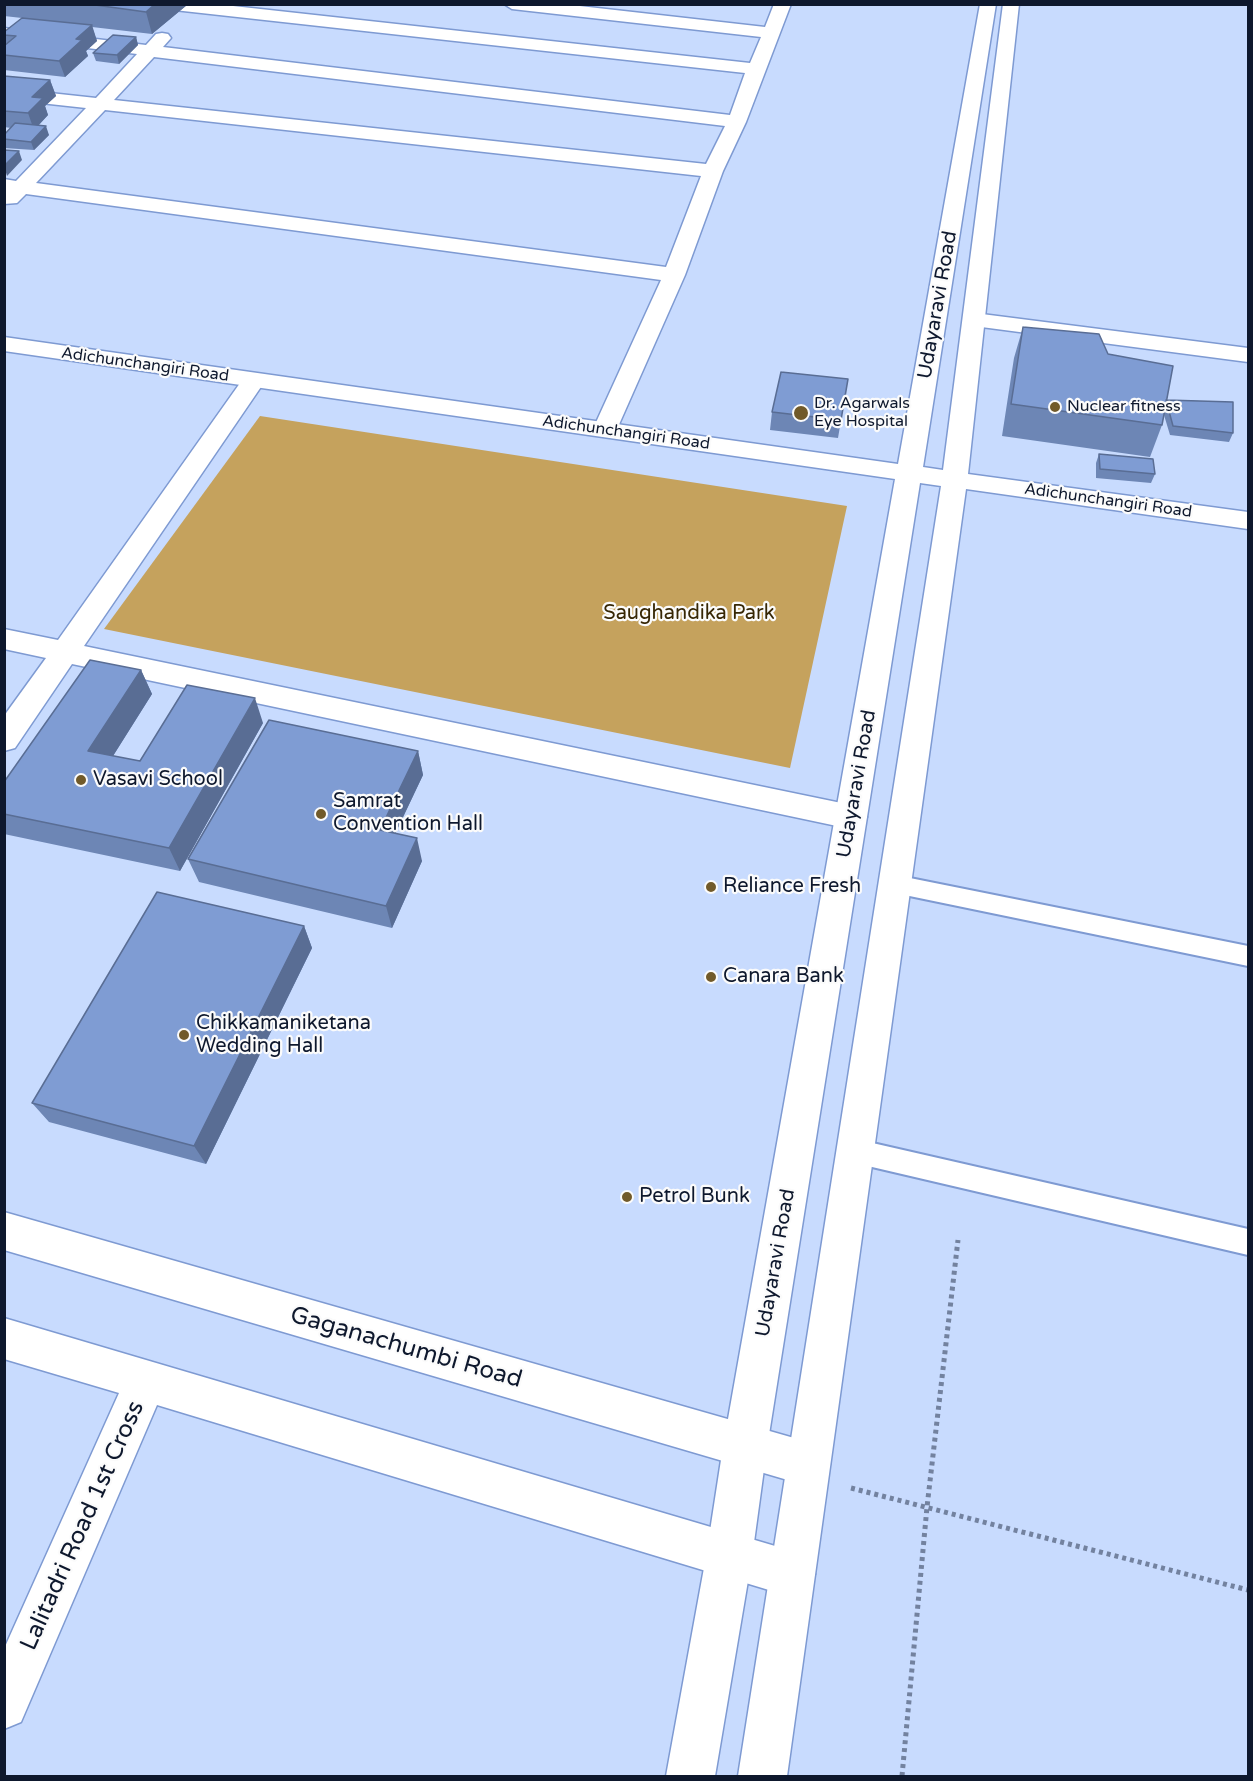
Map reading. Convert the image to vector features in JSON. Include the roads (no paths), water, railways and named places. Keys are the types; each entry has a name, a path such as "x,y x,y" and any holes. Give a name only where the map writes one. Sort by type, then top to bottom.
{"street":[{"path":"165,4 756,69"},
{"path":"512,4 772,33"},
{"path":"605,429 674,275 713,171 737,122 783,4"},
{"name":"Udayaravi Road","path":"690,1776 729,1557 744,1447 988,4"},
{"path":"762,1776 955,479 1011,4"},
{"path":"4,204 14,186 152,50 193,6"},
{"path":"4,33 737,122"},
{"path":"4,93 713,171"},
{"path":"14,186 674,275"},
{"path":"974,320 1248,355"},
{"name":"Adichunchangiri Road","path":"4,344 1248,521"},
{"path":"4,740 253,381"},
{"path":"4,639 851,817"},
{"name":"Gaganachumbi Road","path":"4,1231 744,1447 807,1471"},
{"path":"4,1338 792,1574"},
{"name":"Lalitadri Road 1st Cross","path":"4,1705 146,1380"}],"lane":[{"path":"894,884 1248,956"},
{"path":"855,1151 1248,1242"}],"place":[{"name":"Nuclear fitness","path":"1055,407"},
{"name":"Dr. Agarwals Eye Hospital","path":"801,413"},
{"name":"Vasavi School","path":"81,780"},
{"name":"Samrat Convention Hall","path":"321,814"},
{"name":"Reliance Fresh","path":"711,887"},
{"name":"Canara Bank","path":"711,977"},
{"name":"Chikkamaniketana Wedding Hall","path":"184,1035"},
{"name":"Petrol Bunk","path":"627,1197"}],"park label":[{"name":"Saughandika Park","path":"689,614"}]}
